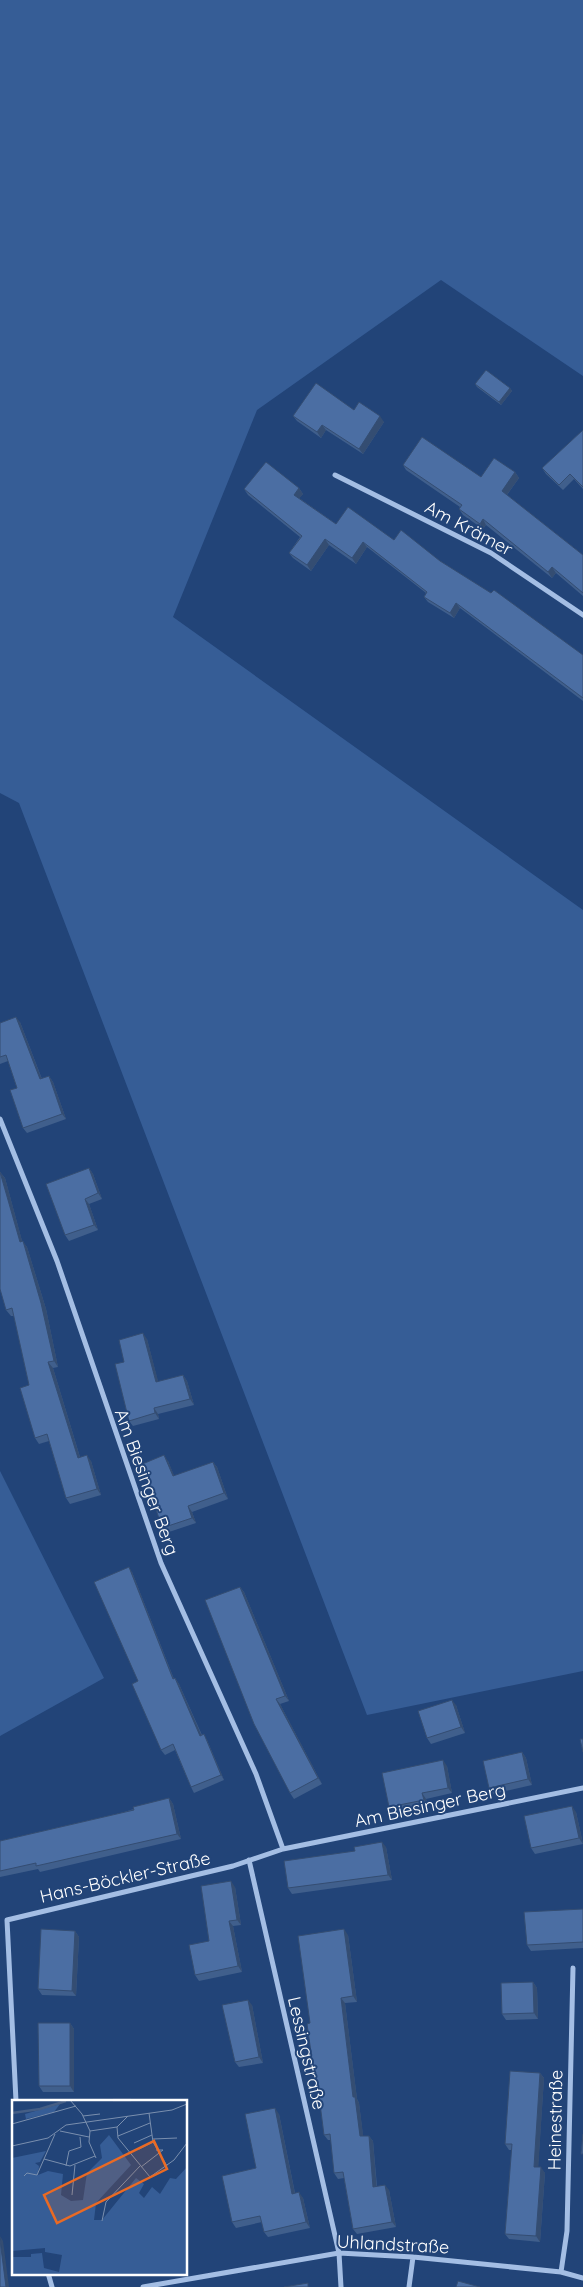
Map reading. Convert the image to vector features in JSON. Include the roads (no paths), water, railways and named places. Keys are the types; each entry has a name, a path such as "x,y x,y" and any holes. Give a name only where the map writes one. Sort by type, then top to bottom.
{"street":[{"name":"Am Krämer","path":"335,476 491,553 583,615"},
{"name":"Am Biesinger Berg","path":"0,1119 57,1262 161,1563 256,1774 284,1849"},
{"name":"Am Biesinger Berg","path":"249,1860 284,1849 583,1788"},
{"name":"Hans-Böckler-Straße","path":"0,1920 7,1920 233,1866 249,1860"},
{"name":"Lessingstraße","path":"249,1860 339,2253 341,2287"},
{"path":"7,1920 16,2100"},
{"name":"Heinestraße","path":"561,2272 567,2231 573,1968"},
{"name":"Uhlandstraße","path":"143,2287 339,2253 413,2257 561,2272 583,2278"},
{"path":"409,2287 413,2257"},
{"path":"48,2274 52,2287"}]}
